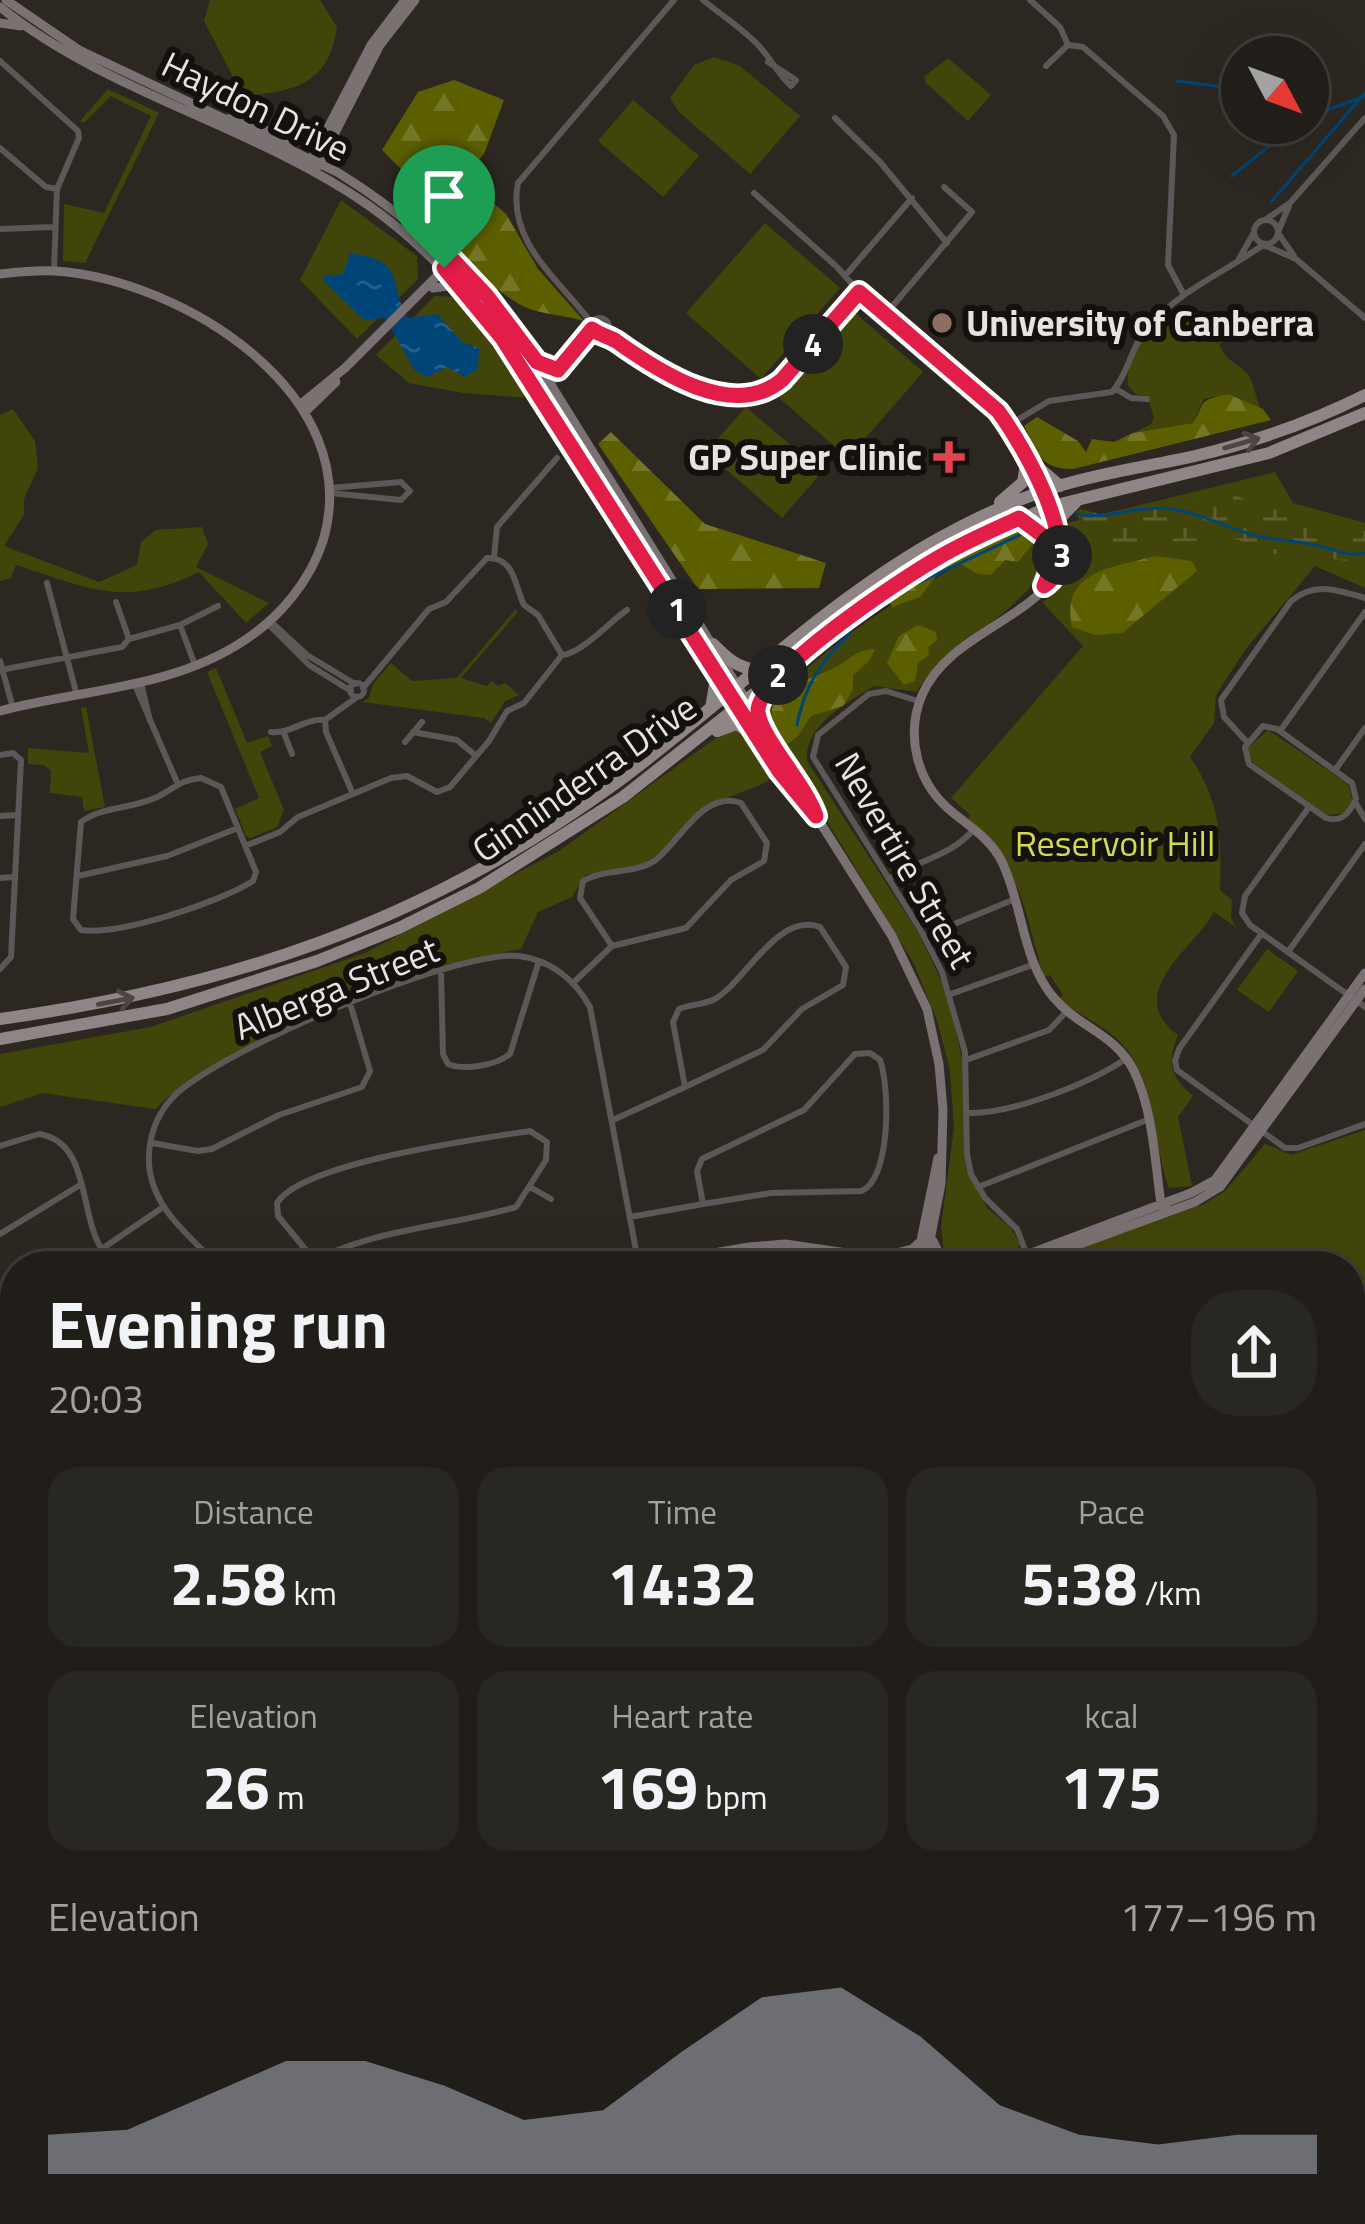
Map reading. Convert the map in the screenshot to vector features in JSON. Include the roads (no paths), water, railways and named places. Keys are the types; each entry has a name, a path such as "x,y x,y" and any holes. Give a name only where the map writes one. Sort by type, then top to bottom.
{"main road":[{"name":"Ginninderra Drive","path":"0,1019 163,992 241,970 394,915 546,832 711,709 780,674 898,584 938,558 1019,518 1060,486 1255,440 1365,393"},
{"name":"Ginninderra Drive","path":"0,1039 167,1009 317,961 399,928 479,888 623,797 740,695 758,670 868,583 991,512 1041,500 1081,497 1269,453 1365,413"},
{"path":"991,512 1023,482 1026,462 1060,486"},
{"path":"1041,500 1129,478 1154,480"},
{"path":"1054,524 1081,497"},
{"path":"1019,518 1050,541"},
{"path":"713,644 730,661 758,670"},
{"path":"711,709 716,679 712,663"},
{"path":"758,715 761,696 780,674"},
{"path":"623,797 724,726 736,724 747,730 779,771"}],"street":[{"path":"313,166 318,146 328,137 371,44 405,0"},
{"path":"313,166 380,45 415,0"},
{"path":"674,0 518,183 516,207 532,248 554,282 622,346 656,370 716,391 755,394 782,380 859,292"},
{"path":"703,0 759,46 768,62"},
{"path":"1030,0 1060,27 1068,45"},
{"name":"Haydon Drive","path":"2,2 17,4 79,50 313,166 451,267 712,663 740,695"},
{"name":"Haydon Drive","path":"2,2 26,28 88,64 313,166 337,172 374,194 487,296 537,362 740,695"},
{"path":"0,23 26,28"},
{"path":"1046,66 1068,45"},
{"path":"1068,45 1084,47 1163,116 1174,135 1168,265 1184,295"},
{"path":"0,62 78,131 57,189 54,271"},
{"path":"224,119 239,118 293,143 328,137"},
{"path":"835,118 912,198 946,243"},
{"path":"1237,262 1255,226 1290,203 1365,118"},
{"path":"249,131 261,131 293,146 318,146"},
{"path":"328,137 337,172"},
{"path":"0,148 46,188 57,189"},
{"path":"886,314 973,212 944,188"},
{"path":"754,193 859,292 998,411 1009,425 1054,524 1061,559 1054,579 949,659 929,682 920,702 914,740 921,770 941,802 998,854 1047,990 1066,1011 1106,1036 1127,1058 1138,1080 1167,1206"},
{"path":"845,276 912,198"},
{"path":"1009,425 1049,401 1115,389 1132,348 1162,311 1275,240 1290,203"},
{"path":"1265,220 1273,222 1296,259 1365,318"},
{"path":"0,229 54,227"},
{"path":"1253,234 1264,245 1296,259"},
{"path":"413,302 429,276 431,256"},
{"path":"413,302 451,267"},
{"path":"303,408 451,267"},
{"path":"0,274 54,271 150,293 196,314 251,354 303,408 322,446 330,491 320,550 298,589 270,621 229,650 138,684 0,711"},
{"path":"433,288 448,286 465,292"},
{"path":"566,437 551,404 551,385 558,370 599,328"},
{"path":"529,380 538,387 551,385 599,328"},
{"path":"537,362 558,370"},
{"path":"1115,389 1131,398 1147,398"},
{"path":"494,557 497,527 557,458"},
{"path":"402,482 410,491 402,500 330,491 402,482"},
{"path":"372,483 372,498"},
{"path":"1041,500 1053,563 1044,586"},
{"path":"494,557 507,565 520,586 524,605 538,615 562,655"},
{"path":"326,721 429,609 446,602 479,563 494,557"},
{"path":"47,583 77,697"},
{"path":"1246,744 1240,730 1224,717 1221,700 1291,601 1322,587 1365,598"},
{"path":"116,602 129,639"},
{"path":"13,708 1,667 68,660 122,647 129,639 180,625 218,606"},
{"path":"245,845 391,778 406,776 437,792 450,787 507,711 524,703 562,655 580,651 600,628 627,610"},
{"path":"1280,731 1365,612"},
{"path":"270,621 305,657 356,689"},
{"path":"180,625 195,665"},
{"path":"138,684 176,781"},
{"name":"Nevertire Street","path":"920,702 886,691 872,692 821,732 812,749 816,764 925,936 951,994 966,1060 967,1154 978,1187"},
{"path":"740,695 758,715 892,935 922,996 939,1064 942,1148 941,1184 925,1251"},
{"path":"740,695 779,771 816,816"},
{"path":"271,732 284,733 315,719 326,721"},
{"path":"326,721 326,732 353,794"},
{"path":"405,742 422,722"},
{"path":"1240,730 1269,726 1335,770 1354,785 1363,818"},
{"path":"1335,770 1365,728"},
{"path":"1256,730 1246,744 1249,764 1331,820 1345,815 1363,818"},
{"path":"413,732 457,740 476,757"},
{"path":"284,733 292,754"},
{"path":"0,755 13,753 21,760 11,957 0,970"},
{"path":"201,778 221,787 238,829 256,872 248,885 166,916 86,932 75,925 80,830 85,818 155,798 176,781 201,778"},
{"path":"573,983 611,946 686,928 730,881 764,861 767,843 741,803 725,800 697,816 651,863 583,880 580,898 611,946"},
{"path":"1345,815 1355,801"},
{"path":"1309,807 1242,902 1245,920 1357,1001"},
{"path":"0,816 18,815"},
{"path":"78,876 167,856 238,829"},
{"path":"889,879 956,848 974,829"},
{"path":"1288,952 1365,844"},
{"path":"0,878 15,877"},
{"path":"925,936 1015,899"},
{"path":"613,1120 685,1087 764,1050 802,1009 843,985 846,967 822,929 805,925 772,942 719,996 677,1012 674,1025 685,1087"},
{"path":"1262,933 1179,1049 1175,1061 1184,1078 1291,1149 1365,1124"},
{"name":"Alberga Street","path":"150,1142 164,1109 184,1088 256,1046 350,1003 441,971 503,956 539,961"},
{"path":"441,971 442,1054 451,1065 462,1067 502,1060 510,1054 539,961 573,983 595,1022 636,1251"},
{"path":"951,994 1035,964"},
{"path":"1357,1001 1365,973"},
{"path":"1057,1251 1167,1206 1215,1180 1365,989"},
{"path":"205,1251 163,1207 151,1180 150,1142 208,1150 279,1115 362,1087 370,1071 350,1003"},
{"path":"966,1060 1049,1030 1066,1011"},
{"path":"630,1217 771,1193 871,1187 877,1177 886,1117 880,1060 870,1053 856,1054 801,1112 703,1159 698,1174 703,1204"},
{"path":"969,1113 1000,1111 1103,1073 1127,1058"},
{"path":"1026,1251 1017,1229 978,1187 1147,1120"},
{"path":"307,1251 278,1216 277,1203 285,1192 341,1169 399,1154 530,1131 542,1135 549,1148 513,1208 387,1232 337,1251"},
{"path":"0,1146 34,1134 58,1139 71,1154 101,1248"},
{"path":"0,1234 80,1185"},
{"path":"530,1186 551,1199"},
{"path":"1039,1251 1167,1206"},
{"path":"97,1251 163,1207"},
{"path":"908,1251 926,1238"},
{"path":"926,1238 934,1251"},
{"path":"745,1251 785,1244 824,1251"}],"water":[{"path":"350,253 389,268 408,318 437,314 462,342 479,348 478,369 465,377 447,367 427,377 415,371 385,318 364,320 322,279 343,274"}],"waterway":[{"path":"1177,81 1221,87"},
{"path":"1272,201 1365,93"},
{"path":"1329,109 1363,97"},
{"path":"1232,176 1272,144"},
{"path":"1077,514 1174,509 1261,537 1347,554 1365,553"},
{"path":"916,584 1026,532"},
{"path":"797,725 816,674 850,634"}],"place":[{"name":"University of Canberra","path":"942,323"},
{"name":"GP Super Clinic","path":"949,457"}],"park label":[{"name":"Reservoir Hill","path":"1115,843"}]}
